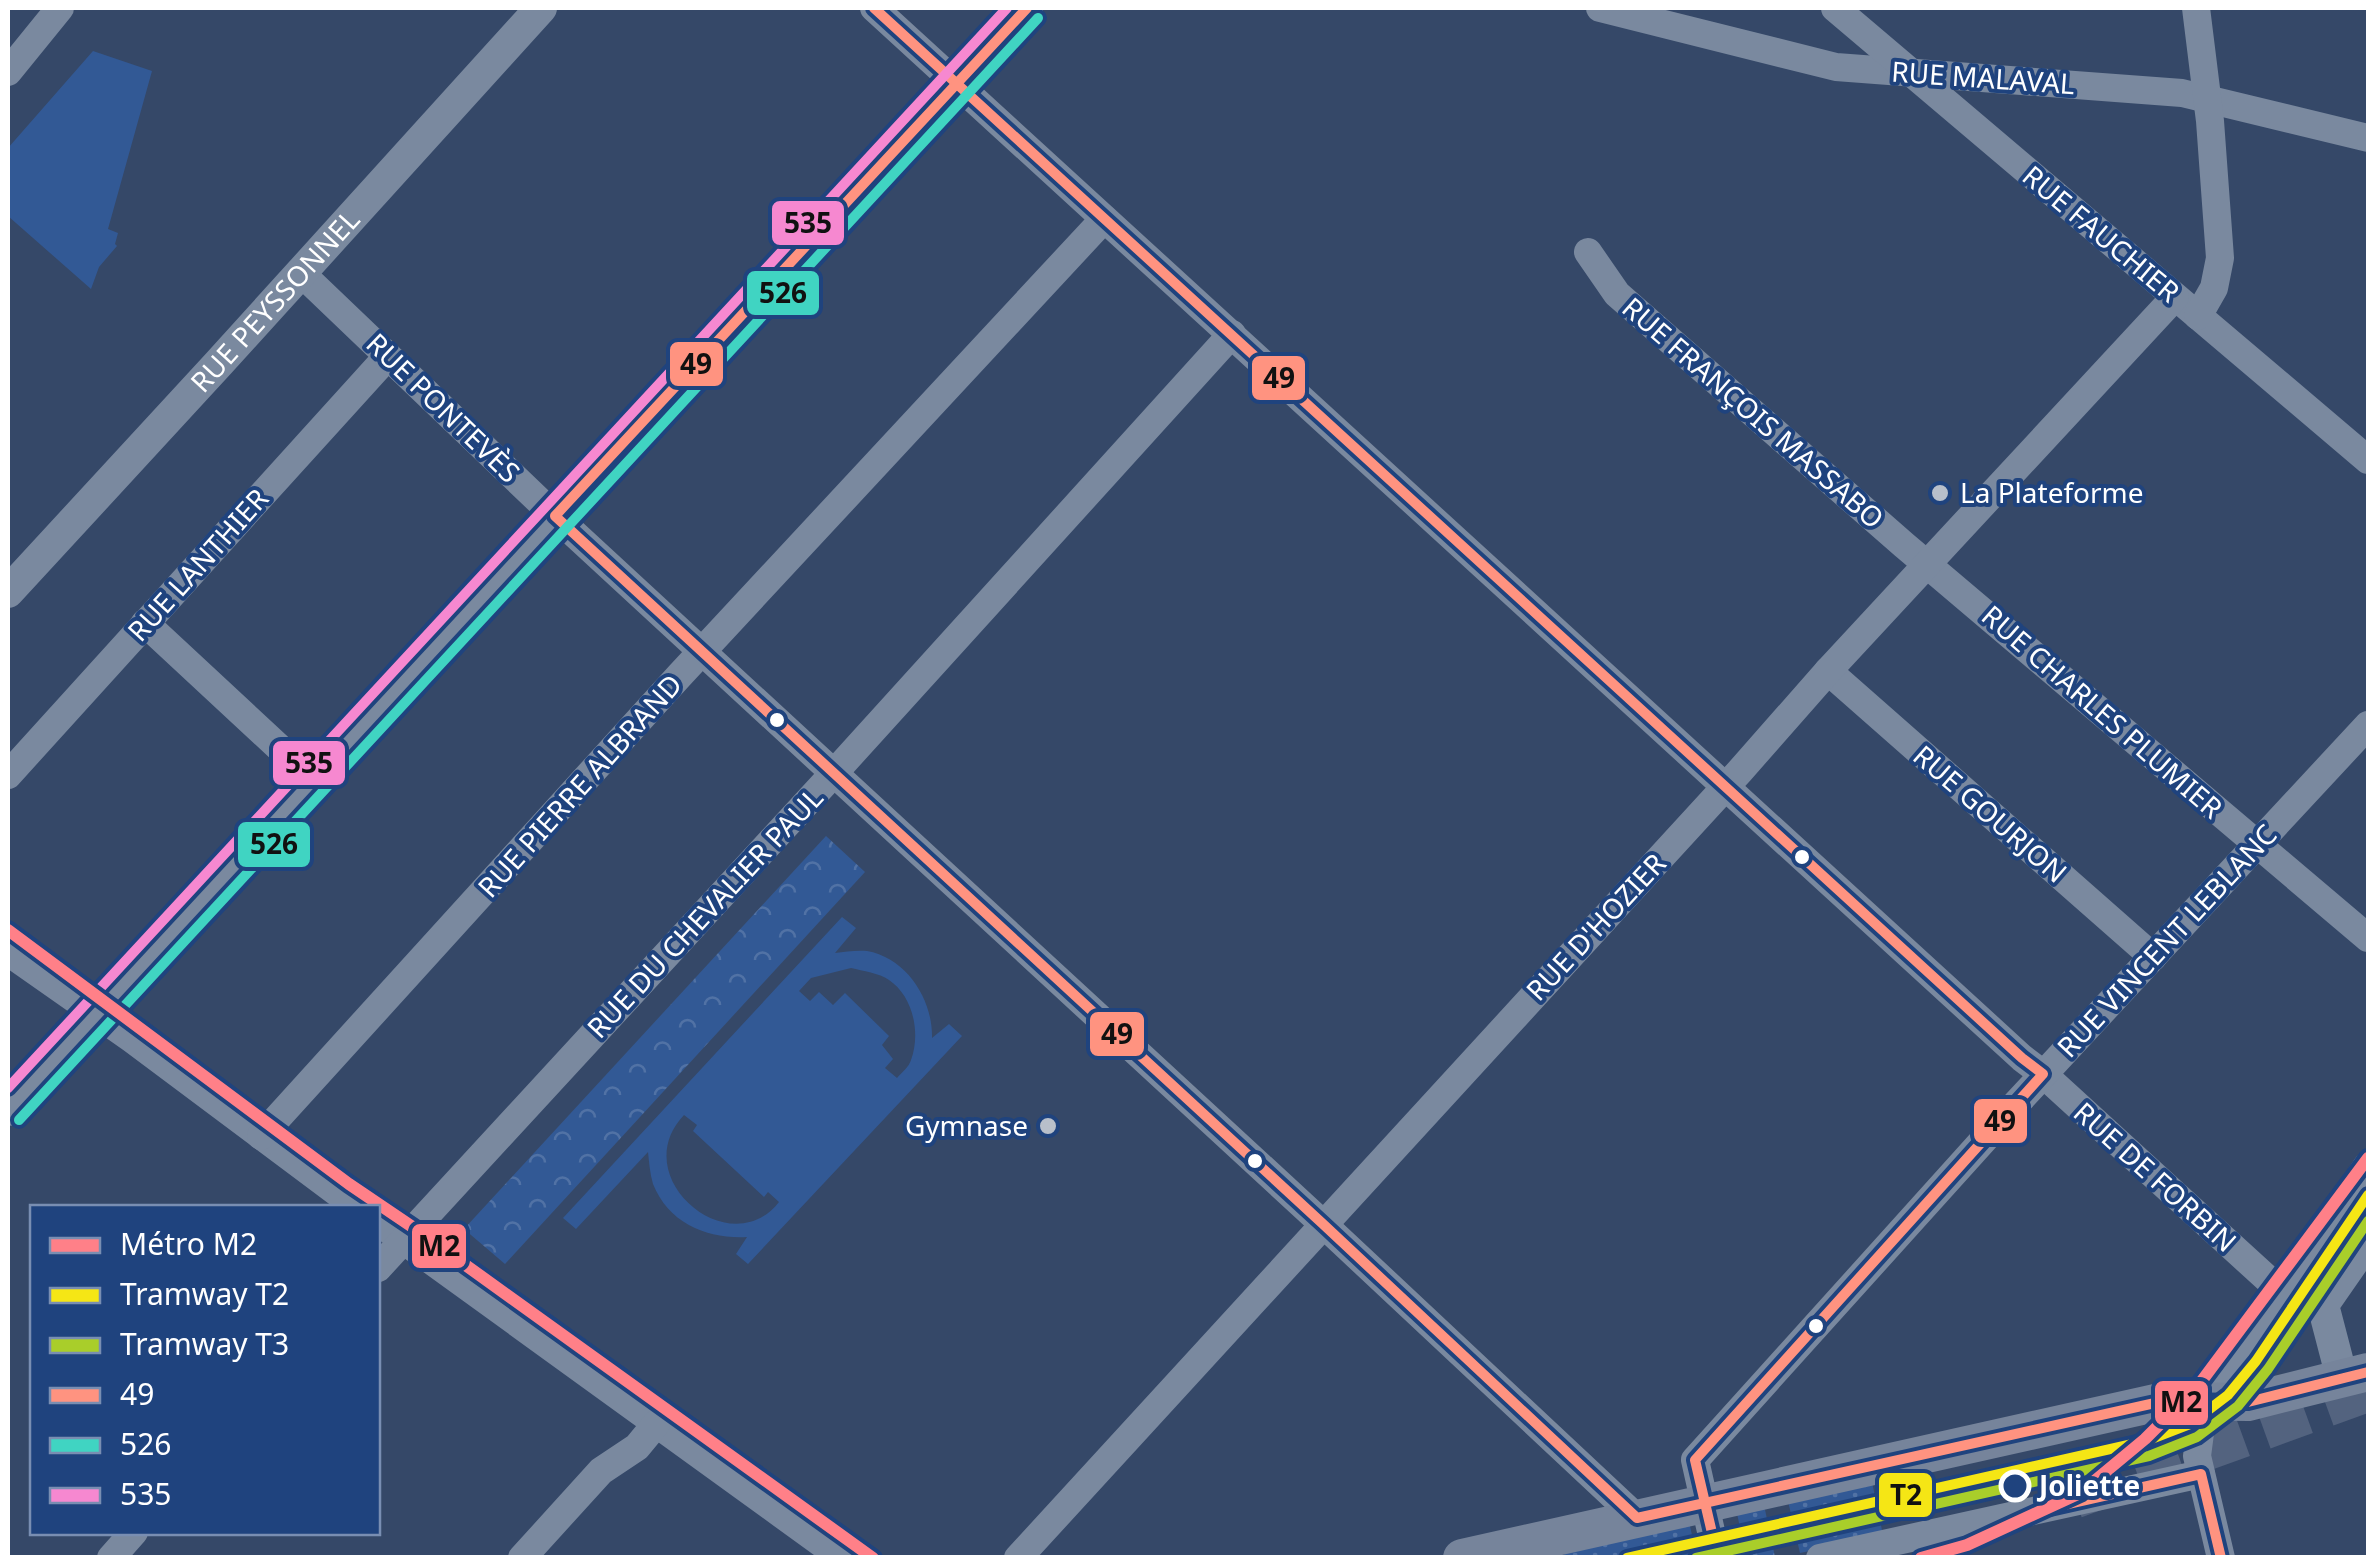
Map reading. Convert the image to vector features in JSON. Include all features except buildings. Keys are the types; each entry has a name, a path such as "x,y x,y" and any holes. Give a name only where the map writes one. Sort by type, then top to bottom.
{"main road":[{"path":"1462,1558 2164,1401 2248,1402 2355,1375"}],"street":[{"path":"8,72 60,8"},
{"name":"RUE PEYSSONNEL","path":"8,592 541,8"},
{"name":"RUE DE FORBIN","path":"874,8 2284,1294"},
{"path":"8,1110 1027,8"},
{"name":"RUE MALAVAL","path":"1600,8 1836,67 2182,94 2368,138"},
{"name":"RUE FAUCHIER","path":"1835,8 2368,460"},
{"path":"2196,8 2208,100 2220,258 2214,288 2198,316"},
{"name":"RUE PIERRE ALBRAND","path":"261,1136 1104,218"},
{"name":"RUE FRANÇOIS MASSABO","path":"1588,252 1617,294 1928,564"},
{"name":"RUE PONTEVÈS","path":"302,273 555,516 1637,1518"},
{"name":"RUE D'HOZIER","path":"1018,1558 2175,297"},
{"name":"RUE DU CHEVALIER PAUL","path":"380,1266 1232,334"},
{"name":"RUE LANTHIER","path":"8,775 388,356"},
{"name":"RUE CHARLES PLUMIER","path":"1928,564 2368,938"},
{"path":"145,623 314,780"},
{"name":"RUE GOURJON","path":"1828,671 2153,957"},
{"name":"RUE VINCENT LEBLANC","path":"1704,1503 1694,1460 2043,1074 2368,725"},
{"path":"8,952 132,1038 354,1205"},
{"path":"2221,1558 2197,1456 2210,1402 2368,1168"},
{"path":"380,1223 842,1558"},
{"path":"2355,1375 2323,1305 2368,1240"},
{"path":"522,1558 602,1471 637,1447 656,1424"},
{"path":"1820,1558 2202,1474"},
{"path":"1704,1503 1717,1558"},
{"path":"111,1558 131,1535"}],"green space":[{"path":"93,51 152,71 108,229 118,233 117,246 99,267 91,289 8,216 8,148"},
{"path":"826,836 865,872 505,1264 464,1229"},
{"path":"842,917 856,928 835,953 867,951 894,962 922,996 932,1038 949,1024 962,1036 748,1264 736,1254 747,1237 704,1232 669,1209 653,1184 648,1152 576,1229 563,1218","holes":["851,968 889,980 909,1005 915,1027 914,1049 909,1065 897,1078 885,1068 893,1059 882,1045 889,1036 845,993 833,1005 819,992 810,1001 799,991 811,978","684,1115 697,1125 693,1131 764,1197 768,1192 779,1202 758,1219 735,1224 712,1219 691,1205 675,1186 667,1164 669,1139"]},
{"path":"1872,1482 1883,1535 1800,1553 1788,1501"},
{"path":"1764,1505 1775,1557 1746,1557 1737,1513"},
{"path":"1689,1522 1697,1557 1565,1557 1563,1550"}],"tunnel":[{"path":"2074,1496 2368,1389"}],"metro line":[{"name":"M2","path":"8,930 349,1184 873,1558"},
{"name":"M2","path":"1921,1558 1967,1545 2080,1493 2145,1439 2198,1386 2368,1158"}],"tram line":[{"name":"T2","path":"1627,1558 2146,1441 2190,1424 2228,1395 2256,1361 2368,1195"},
{"name":"T3","path":"1696,1558 2149,1456 2197,1437 2238,1406 2268,1369 2368,1221"}],"transit line":[{"name":"49","path":"874,8 2043,1074 1695,1460 1716,1550"},
{"name":"535","path":"8,1088 1007,8"},
{"name":"49","path":"1027,8 555,516 1637,1518 2164,1401 2248,1402 2368,1372"},
{"name":"526","path":"19,1120 1038,18"},
{"name":"49","path":"2050,1508 2201,1474 2221,1558"}],"place":[{"name":"La Plateforme","path":"1940,493"},
{"name":"Gymnase","path":"1048,1126"},
{"name":"Joliette","path":"2015,1486"}]}
